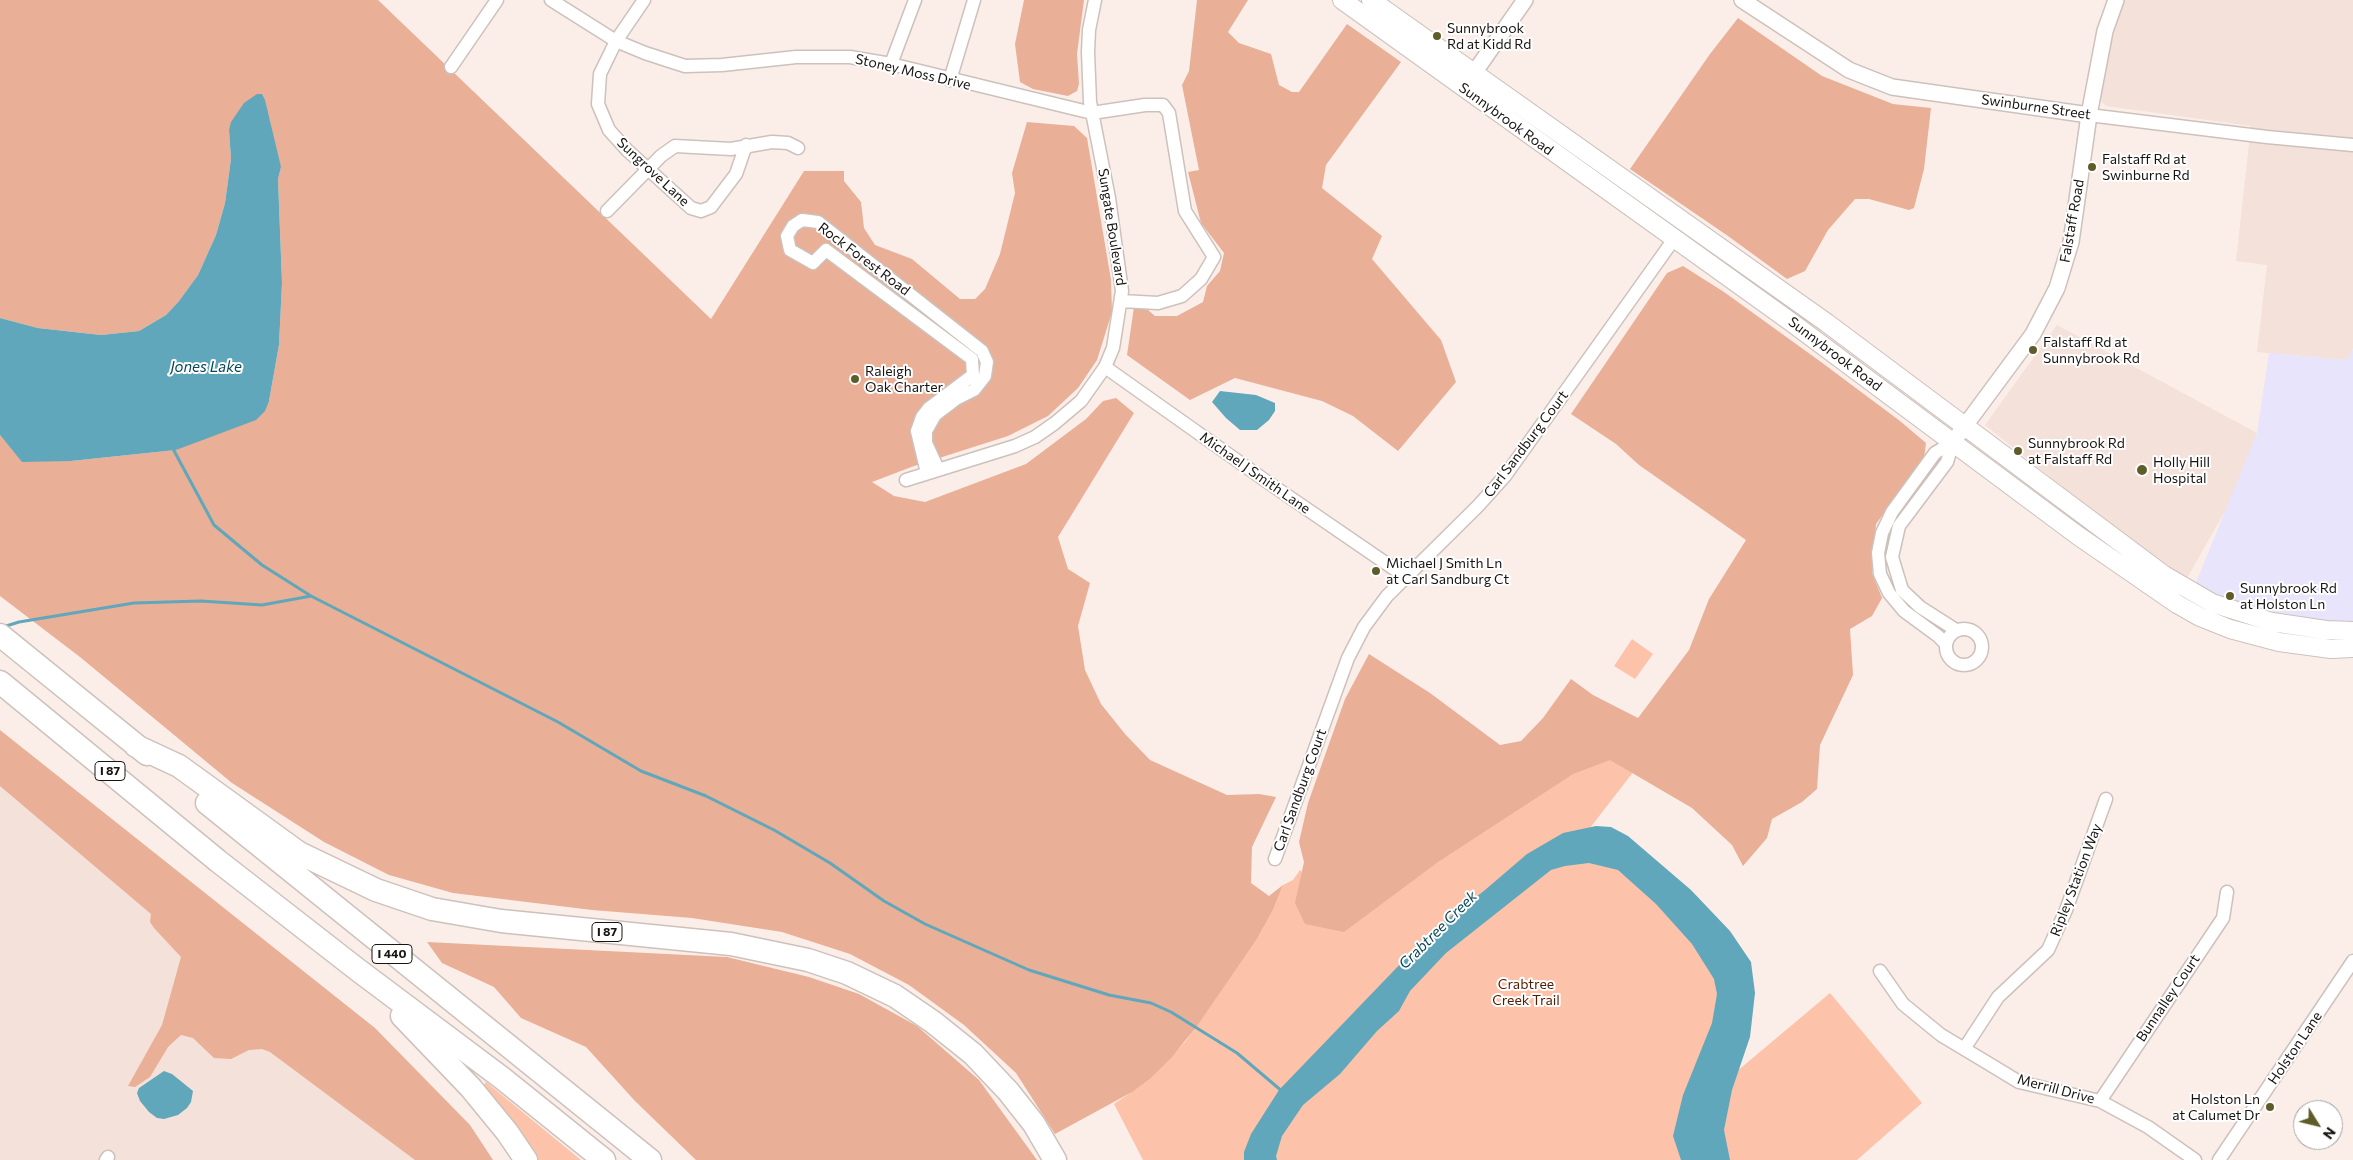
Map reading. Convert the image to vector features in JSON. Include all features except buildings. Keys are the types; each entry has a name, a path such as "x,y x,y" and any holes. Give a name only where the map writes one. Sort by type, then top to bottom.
{"highway":[{"name":"I 87","path":"0,635 136,746 179,766 299,853 376,890 423,906 501,921 749,947 808,960 847,973 895,996 934,1022 973,1054 1008,1091 1052,1154"},
{"name":"I 87","path":"0,682 218,861 358,970 471,1088 507,1132 526,1160"},
{"name":"I 440","path":"136,746 333,907 650,1160"},
{"name":"I 440","path":"358,970 502,1078 604,1160"}],"main road":[{"name":"Sunnybrook Road","path":"1342,0 1791,322 2106,556 2164,596 2200,617 2230,630 2278,642 2331,649 2353,648"},
{"name":"Sunnybrook Road","path":"1371,0 1827,323 2164,576 2212,603 2272,622 2307,628 2353,631"},
{"path":"1674,239 1691,240 1740,271 1758,275"}],"street":[{"path":"451,67 497,0"},
{"name":"Stoney Moss Drive","path":"551,0 616,41 685,66 722,65 823,56 850,57 891,64 950,80 1092,113"},
{"name":"Sungrove Lane","path":"644,0 616,41 600,74 598,104 609,130 647,169 691,208 701,211 706,210 716,201 736,174 746,146"},
{"path":"891,64 916,0"},
{"path":"950,80 974,0"},
{"name":"Sungate Boulevard","path":"906,480 1015,446 1035,437 1070,411 1093,386 1105,367 1113,348 1121,301 1120,264 1090,102 1089,30 1095,0"},
{"path":"1463,88 1525,0"},
{"name":"Swinburne Street","path":"1742,0 1849,70 1892,88 2089,115 2260,136 2353,145"},
{"name":"Falstaff Road","path":"1953,442 1936,453 1892,512 1882,533 1878,553 1880,574 1889,592 1904,611 1946,644 1947,655 1954,663 1964,666 1977,660 1982,648 1979,636 1969,629 1956,630 1920,607 1902,590 1892,557 1899,526 1947,462 1953,442 2039,325 2057,288 2071,242 2089,115 2105,31 2116,0"},
{"path":"1092,113 1164,105 1169,113 1185,211 1214,257 1201,279 1182,296 1158,303 1121,301"},
{"path":"607,211 647,169 668,149 675,146 731,149 788,143 798,148"},
{"name":"Rock Forest Road","path":"802,220 818,222 982,351 987,362 985,376 974,390 956,399 936,415 926,431 926,443 932,471 917,431 922,417 929,408 973,375 972,359 826,250 813,263 790,250 787,236 793,226 802,220"},
{"name":"Carl Sandburg Court","path":"1275,859 1348,658 1364,627 1387,596 1478,506 1504,476 1674,239"},
{"name":"Michael J Smith Lane","path":"1105,367 1406,577"},
{"path":"1946,644 1947,638 1956,630"},
{"name":"Ripley Station Way","path":"1964,1049 1998,997 2048,950 2066,910 2106,799"},
{"name":"Bunnalley Court","path":"2100,1101 2222,918 2227,892"},
{"name":"Holston Lane","path":"2219,1160 2353,961"},
{"name":"Merrill Drive","path":"1880,971 1903,1004 1941,1034 1964,1049 2019,1082 2100,1101 2148,1127 2195,1160"}],"shaded area":[{"path":"0,0 378,0 711,319 804,171 844,171 844,181 861,202 864,228 875,245 912,259 960,299 975,299 985,289 1000,254 1015,193 1012,173 1027,122 1074,126 1087,138 1111,280 1112,312 1097,360 1078,388 1048,416 1008,436 914,466 872,482 894,496 925,502 1026,464 1086,419 1103,401 1116,398 1134,413 1058,537 1068,569 1090,583 1078,626 1085,670 1101,704 1125,734 1150,760 1227,795 1259,794 1276,797 1252,847 1251,883 1269,896 1283,885 1273,910 1257,939 1197,1026 1172,1057 1150,1079 1132,1092 1055,1134 1016,1073 964,1025 909,985 850,954 782,932 692,918 592,910 453,893 389,875 324,842 232,783 80,657 0,596 0,435 22,461 71,461 176,450 269,401 279,345 282,283 278,179 281,166 229,130 231,159 225,203 216,235 198,275 166,315 139,331 101,335 38,328 0,318"},
{"path":"1024,0 1084,0 1077,54 1079,84 1077,91 1068,96 1033,89 1020,82 1015,44"},
{"path":"1197,0 1248,0 1228,32 1239,43 1271,54 1279,85 1292,92 1299,92 1347,24 1401,62 1326,165 1322,188 1382,236 1372,259 1441,340 1456,382 1398,451 1353,416 1322,401 1235,378 1190,400 1127,355 1134,307 1148,310 1155,316 1177,316 1203,302 1207,286 1220,271 1224,253 1201,223 1188,172 1199,170 1182,85 1189,71"},
{"path":"2122,0 2353,0 2353,349 2347,360 2257,352 2267,265 2236,261 2251,126 2106,106 2101,101 2105,61"},
{"path":"1738,18 1822,76 1893,104 1931,108 1924,169 1914,208 1909,210 1869,199 1855,199 1828,230 1805,271 1787,279 1630,169 1710,54"},
{"path":"1683,266 1724,292 1821,362 1900,421 1926,443 1924,459 1876,524 1872,573 1882,598 1872,616 1850,629 1853,675 1820,745 1817,789 1802,802 1772,819 1767,838 1743,866 1732,845 1692,808 1610,760 1573,774 1438,862 1344,932 1305,924 1295,903 1304,862 1299,842 1308,803 1345,699 1369,654 1430,693 1500,745 1521,741 1543,718 1571,679 1593,695 1638,718 1689,650 1709,599 1746,540 1639,465 1616,444 1571,414 1667,273"},
{"name":"Holly Hill Hospital","path":"2057,325 2257,433 2228,506 2186,580 2164,568 1985,425"},
{"path":"2353,349 2353,625 2271,617 2222,599 2195,585 2257,433 2269,353 2347,360"},
{"path":"0,730 375,1028 470,1125 493,1160 415,1160 270,1052 262,1049 249,1050 231,1059 214,1058 193,1038 181,1035 168,1047 150,1077 135,1087 128,1086 162,1025 181,957 154,928 150,922 151,914 0,786"},
{"path":"0,760 464,1160 0,1160"},
{"path":"427,942 727,957 809,977 859,994 917,1026 979,1080 1037,1160 696,1160 635,1101 586,1047 521,1018 494,987 442,963"}],"green space":[{"path":"1632,639 1653,654 1635,679 1614,666"},
{"name":"Crabtree Creek Trail","path":"1590,745 1641,762 1586,833 1733,945 1711,1093 1830,993 1922,1103 1857,1160 1143,1160 1114,1104 1150,1079 1185,1042 1257,939 1273,910 1283,885 1293,880 1300,870 1338,915"},
{"path":"486,1082 581,1160 536,1160 507,1113 483,1086"}],"water":[{"name":"Jones Lake","path":"257,94 262,94 265,100 281,167 278,179 282,283 279,345 269,401 265,411 256,420 176,450 71,461 22,462 0,435 0,318 38,328 101,335 139,331 166,315 198,275 216,235 225,203 231,159 229,130 231,122 244,103"},
{"path":"1220,391 1256,395 1275,403 1275,411 1269,420 1257,430 1240,430 1212,402"},
{"name":"Crabtree Creek","path":"1596,826 1611,827 1628,836 1691,890 1730,931 1751,962 1755,993 1750,1037 1732,1090 1724,1130 1730,1160 1681,1160 1673,1136 1683,1095 1712,1023 1717,994 1714,979 1692,944 1656,904 1618,870 1589,863 1551,870 1446,953 1410,991 1399,1011 1377,1031 1340,1074 1303,1105 1282,1136 1276,1156 1277,1160 1244,1160 1244,1152 1251,1134 1279,1090 1431,932 1527,854 1563,833"},
{"path":"164,1071 172,1074 193,1091 191,1102 187,1108 178,1115 164,1119 157,1118 149,1112 140,1101 137,1093 139,1088"}],"waterway":[{"path":"172,447 214,525 262,565 311,596 558,722 641,771 706,796 774,830 830,863 884,901 925,924 1029,970 1109,995 1151,1003 1171,1012 1237,1053 1283,1092"},
{"path":"3,627 19,622 134,603 201,601 262,605 311,596"}],"place":[{"name":"Sunnybrook Rd at Kidd Rd","path":"1437,36"},
{"name":"Falstaff Rd at Swinburne Rd","path":"2092,167"},
{"name":"Falstaff Rd at Sunnybrook Rd","path":"2033,350"},
{"name":"Raleigh Oak Charter","path":"855,379"},
{"name":"Sunnybrook Rd at Falstaff Rd","path":"2018,451"},
{"name":"Holly Hill Hospital","path":"2142,470"},
{"name":"Michael J Smith Ln at Carl Sandburg Ct","path":"1376,571"},
{"name":"Sunnybrook Rd at Holston Ln","path":"2230,596"},
{"name":"Holston Ln at Calumet Dr","path":"2270,1107"}]}
